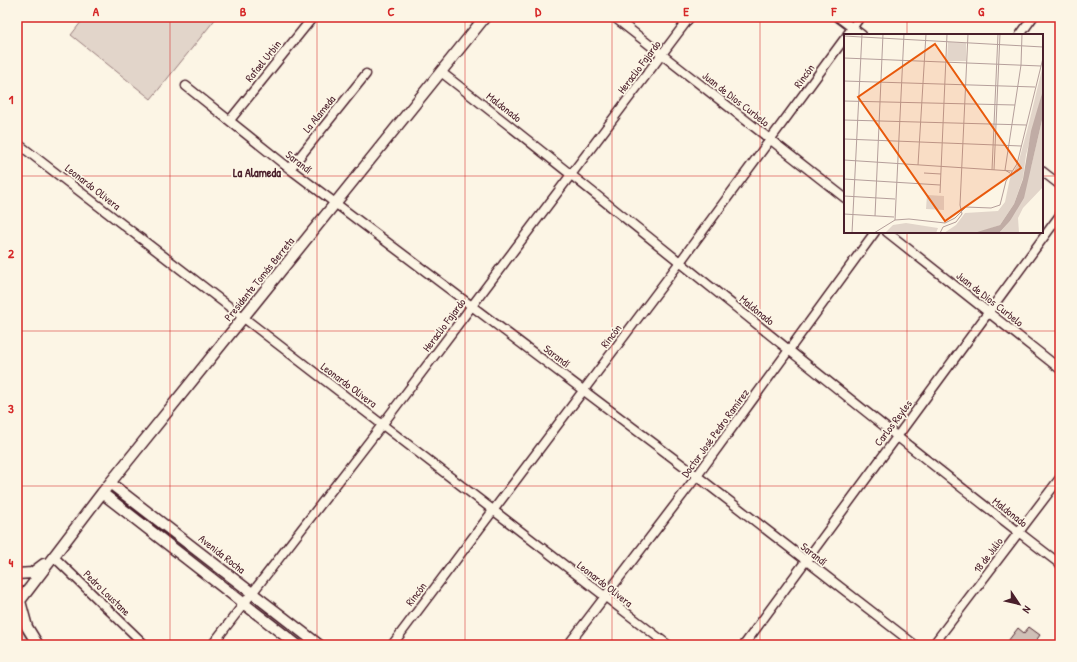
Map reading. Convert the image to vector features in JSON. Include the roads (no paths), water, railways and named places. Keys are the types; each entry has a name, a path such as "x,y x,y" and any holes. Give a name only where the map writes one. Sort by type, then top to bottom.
{"street":[{"name":"Rafael Urbin","path":"230,120 313,17"},
{"name":"Presidente Tomás Berreta","path":"19,602 102,493 485,17"},
{"name":"Juan de Dios Curbelo","path":"614,17 844,197"},
{"name":"Heraclio Fajardo","path":"212,645 245,604 472,306 690,17"},
{"path":"838,17 861,34"},
{"path":"848,34 860,17"},
{"path":"1021,34 1033,17"},
{"name":"Rincón","path":"392,645 680,262 844,39"},
{"name":"Maldonado","path":"441,72 572,174 897,436 1060,564"},
{"name":"La Alameda","path":"290,169 366,74"},
{"name":"Sarandí","path":"186,86 335,204 697,476 915,645"},
{"name":"Leonardo Olivera","path":"17,143 32,153 243,318 382,424 603,597 668,645"},
{"path":"1043,173 1060,185"},
{"name":"Carlos Reyles","path":"744,645 1060,215"},
{"name":"Doctor José Pedro Ramírez","path":"568,645 603,597 697,476 874,233"},
{"name":"Juan de Dios Curbelo","path":"888,233 1060,369"},
{"name":"18 de Julio","path":"933,645 1060,478"},
{"name":"Avenida Rocha","path":"110,483 319,645"},
{"path":"102,493 297,645"},
{"name":"Presidente Tomás Berreta","path":"17,574 32,573 53,556"},
{"name":"Pedro Loustane","path":"53,556 145,645"},
{"path":"17,590 19,602 27,627 38,645"}],"district":[{"name":"La Alameda","path":"257,173"}]}
